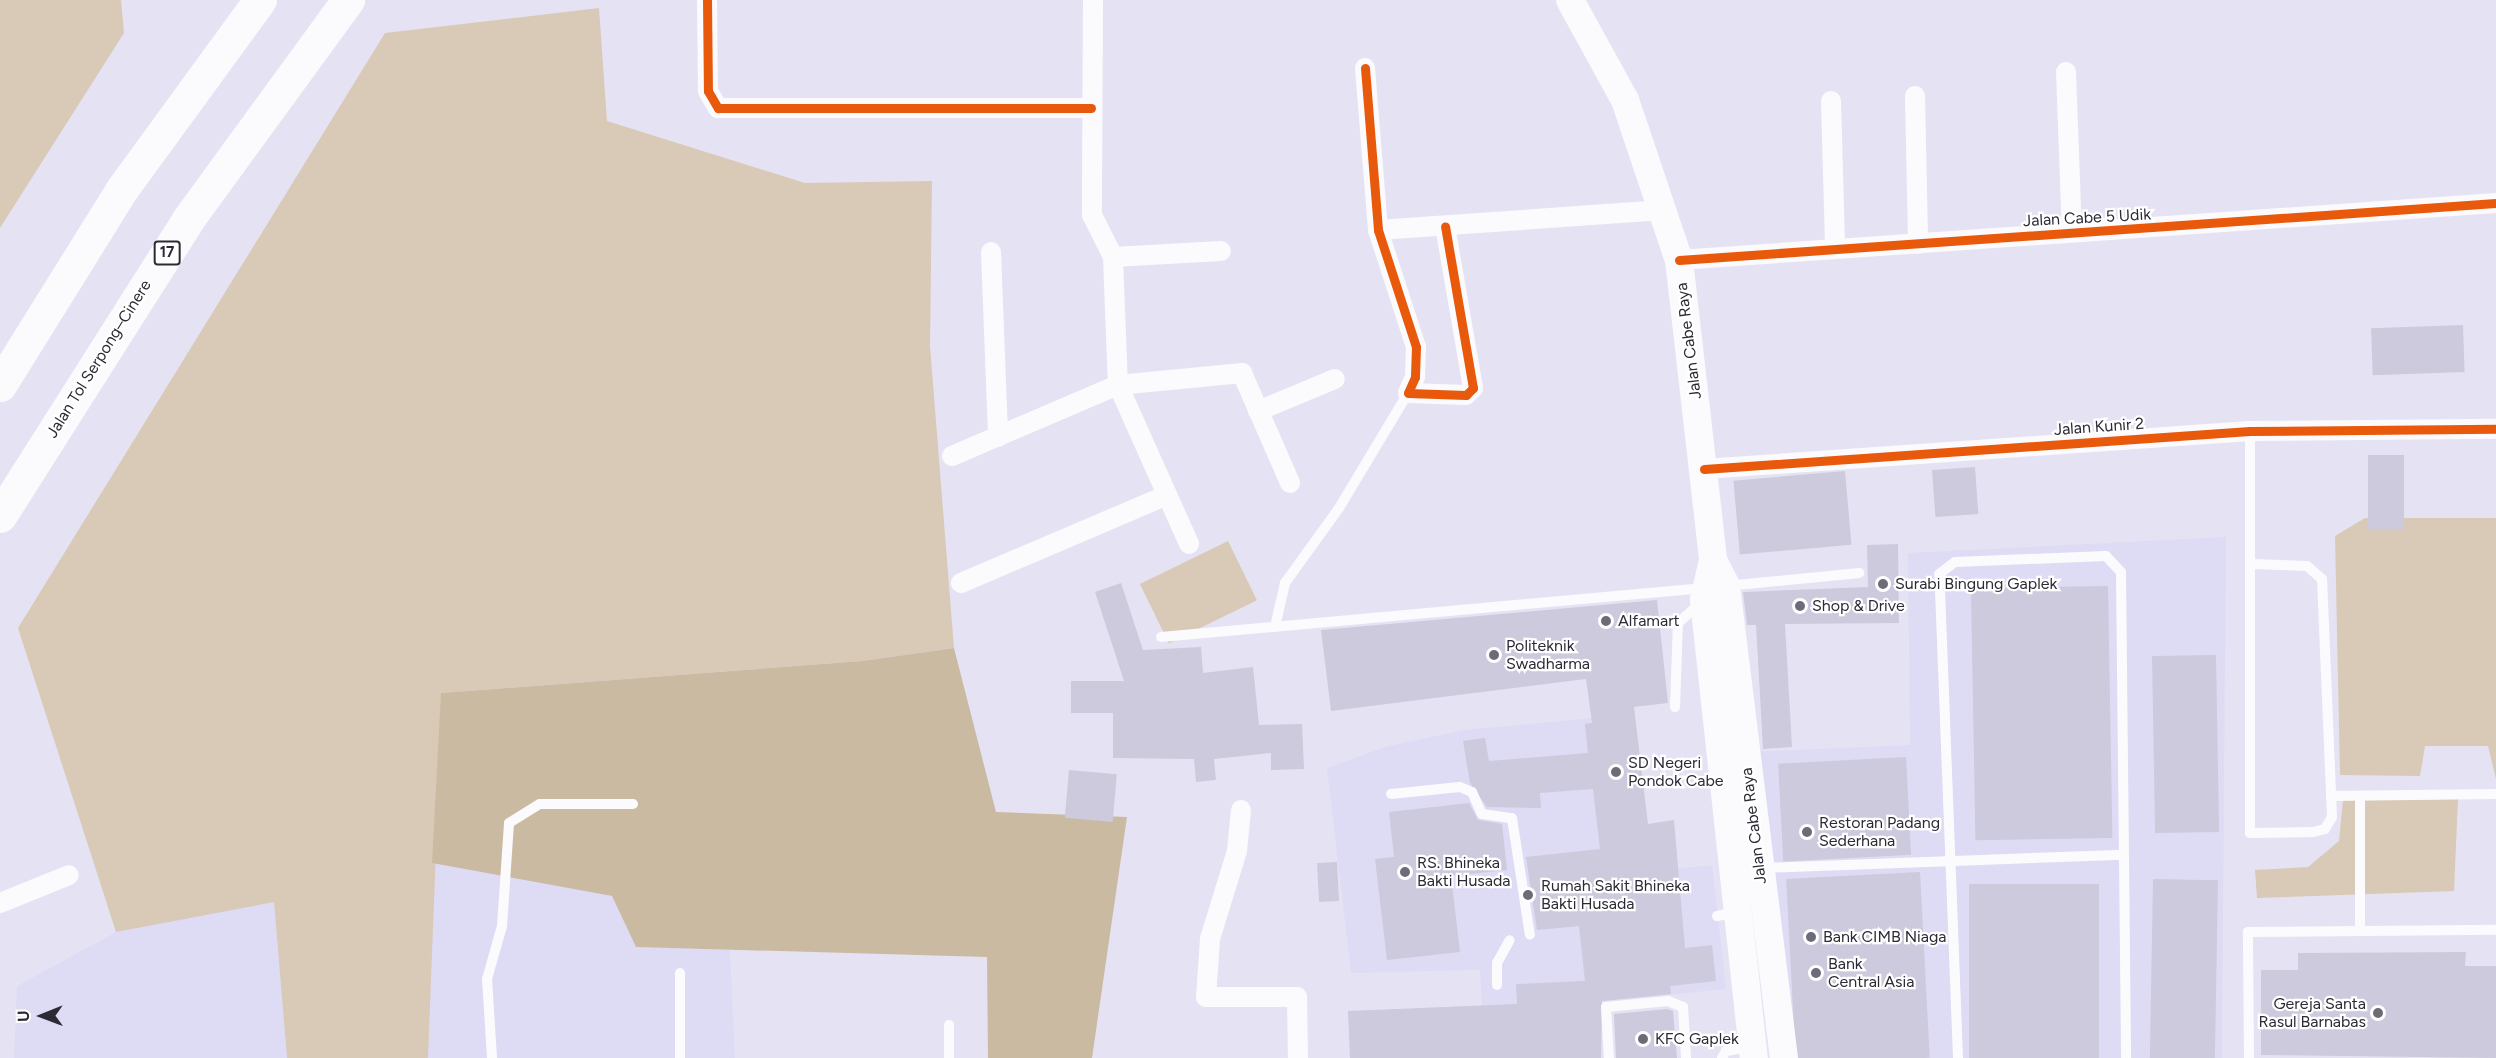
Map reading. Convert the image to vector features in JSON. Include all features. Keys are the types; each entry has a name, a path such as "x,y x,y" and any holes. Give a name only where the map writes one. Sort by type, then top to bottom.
{"highway":[{"path":"0,385 122,189 260,0"},
{"name":"Jalan Tol Serpong–Cinere","path":"0,516 189,218 348,0"}],"main road":[{"name":"Jalan Cabe Raya","path":"1570,0 1625,100 1666,210 1679,260 1713,560 1711,591 1754,1053"},
{"name":"Jalan Cabe Raya","path":"1711,591 1758,868 1740,912 1784,1058"}],"street":[{"path":"707,0 708,92 718,108 1091,108"},
{"path":"1093,0 1092,214 1113,257 1118,385 1189,544"},
{"path":"1365,68 1378,230 1416,347 1415,377 1408,393 1466,395 1473,388 1445,226"},
{"path":"2066,72 2072,232"},
{"path":"1915,96 1918,244"},
{"path":"1831,101 1835,248"},
{"name":"Jalan Cabe 5 Udik","path":"1679,260 2072,232 2234,226 2496,203"},
{"path":"1378,230 1666,210"},
{"path":"1113,257 1221,251"},
{"path":"991,252 998,437"},
{"path":"952,456 1118,385 1242,373 1290,483"},
{"path":"1258,411 1335,379"},
{"name":"Jalan Kunir 2","path":"1704,469 2250,431 2496,429"},
{"path":"962,583 1167,495"},
{"path":"1241,810 1237,851 1210,939 1206,997 1297,997 1298,1058"},
{"path":"0,903 69,875"}],"lane":[{"path":"1275,627 1285,583 1340,508 1408,393"},
{"path":"2250,431 2252,564 2250,833 2325,829 2332,817 2320,573 2307,566 2252,564"},
{"path":"1958,1058 1939,574 1955,562 2106,556 2121,572 2126,1058"},
{"path":"1161,637 1711,591 1859,573"},
{"path":"1675,707 1678,622 1711,591"},
{"path":"1391,794 1460,787 1472,792 1482,814 1512,818 1530,935"},
{"path":"2331,796 2496,795"},
{"path":"2360,796 2360,928"},
{"path":"492,1058 487,979 502,926 508,823 540,804 633,804"},
{"path":"1758,868 2124,855"},
{"path":"2249,1058 2248,932 2360,928 2496,930"},
{"path":"1497,985 1497,963 1510,940"},
{"path":"680,973 680,1058"},
{"path":"1609,1058 1606,1007 1668,1001 1683,1007 1686,1058"},
{"path":"949,1025 949,1058"},
{"path":"1722,1058 1726,1051 1754,1053"}],"shaded area":[{"path":"0,0 121,0 124,33 0,228"},
{"path":"599,8 607,121 805,183 932,181 930,346 954,648 862,661 442,693 428,1058 287,1058 274,902 116,932 18,628 385,33"},
{"path":"2365,518 2496,518 2496,779 2488,746 2425,746 2420,776 2340,775 2335,536"},
{"path":"2226,537 2222,1058 1784,1058 1747,752 1910,745 1908,553"},
{"path":"1228,541 1257,600 1169,643 1140,584"},
{"path":"954,648 996,812 1127,817 1092,1058 988,1058 987,957 636,947 612,896 432,863 441,693 862,661"},
{"name":"Rumah Sakit Bhineka Bakti Husada","path":"1602,717 1628,874 1712,865 1726,989 1597,1002 1485,1058 1480,970 1351,973 1327,768 1388,746 1465,730"},
{"path":"2458,799 2454,891 2257,898 2255,870 2308,867 2339,841 2343,800"},
{"path":"432,863 612,896 636,947 730,950 735,1058 428,1058"},
{"path":"274,901 287,1058 14,1058 17,986 116,932"}],"building":[{"path":"2463,325 2465,372 2373,375 2371,328"},
{"path":"2368,455 2404,455 2404,530 2368,530"},
{"path":"1975,467 1978,514 1935,517 1932,470"},
{"path":"1845,471 1851,545 1740,554 1733,481"},
{"path":"1898,544 1899,623 1785,624 1792,747 1763,749 1756,625 1747,625 1743,592 1868,587 1867,545"},
{"path":"1121,583 1143,650 1201,647 1203,673 1253,667 1259,725 1302,724 1304,769 1271,770 1271,753 1214,759 1216,780 1196,782 1194,759 1113,758 1113,713 1071,713 1071,681 1124,681 1095,592"},
{"path":"2108,586 2112,838 1975,840 1971,588"},
{"path":"1657,600 1668,703 1634,707 1648,824 1674,820 1685,948 1712,945 1716,981 1670,986 1671,994 1602,1001 1601,1058 1350,1058 1348,1011 1517,1004 1516,984 1585,981 1579,926 1537,930 1526,857 1600,849 1593,789 1540,793 1541,808 1487,807 1470,783 1463,741 1485,738 1489,761 1588,753 1585,724 1592,723 1586,679 1331,711 1321,630"},
{"path":"2216,655 2219,832 2155,833 2152,656"},
{"path":"1906,757 1911,855 1783,862 1778,764"},
{"path":"1069,770 1117,774 1113,822 1065,818"},
{"name":"RS. Bhineka Bakti Husada","path":"1469,803 1478,820 1502,824 1507,870 1451,876 1460,952 1387,960 1375,859 1394,857 1389,812"},
{"path":"1337,862 1339,901 1319,902 1317,863"},
{"path":"1920,872 1930,1058 1796,1058 1786,879"},
{"path":"2153,879 2218,880 2215,1058 2150,1058"},
{"path":"1969,884 2099,884 2099,1058 1969,1058"},
{"name":"Gereja Santa Rasul Barnabas","path":"2466,952 2465,966 2496,966 2496,1058 2261,1055 2261,970 2298,970 2298,953"},
{"name":"KFC Gaplek","path":"1667,1009 1673,1011 1677,1058 1616,1058 1614,1014"}],"cycle path":[{"path":"707,0 708,91 718,108 1091,108"},
{"path":"1365,68 1378,230 1416,347 1415,377 1408,393 1466,395 1473,388 1445,226"},
{"path":"1679,260 2496,203"},
{"path":"1704,469 2250,431 2496,429"}],"place":[{"name":"Surabi Bingung Gaplek","path":"1883,584"},
{"name":"Shop & Drive","path":"1800,606"},
{"name":"Alfamart","path":"1606,621"},
{"name":"Politeknik Swadharma","path":"1494,655"},
{"name":"SD Negeri Pondok Cabe","path":"1616,772"},
{"name":"Restoran Padang Sederhana","path":"1807,832"},
{"name":"RS. Bhineka Bakti Husada","path":"1405,872"},
{"name":"Rumah Sakit Bhineka Bakti Husada","path":"1528,895"},
{"name":"Bank CIMB Niaga","path":"1811,937"},
{"name":"Bank Central Asia","path":"1816,973"},
{"name":"Gereja Santa Rasul Barnabas","path":"2378,1013"},
{"name":"KFC Gaplek","path":"1643,1039"}]}
